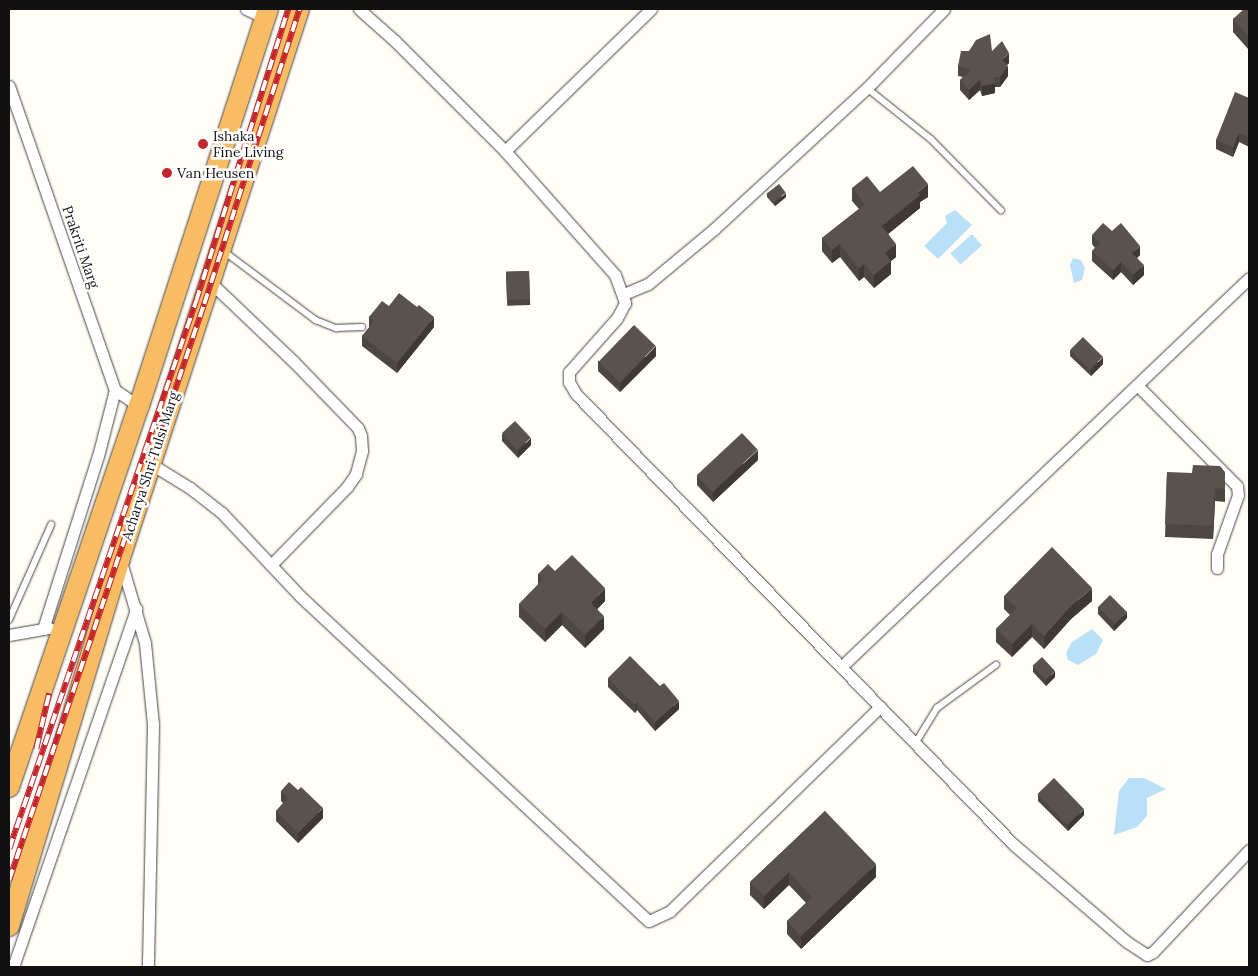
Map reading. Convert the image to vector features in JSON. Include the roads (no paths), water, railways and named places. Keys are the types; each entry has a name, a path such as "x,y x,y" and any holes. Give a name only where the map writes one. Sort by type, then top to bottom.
{"highway":[{"name":"Acharya Shri Tulsi Marg","path":"9,926 120,558 299,9"},
{"name":"Acharya Shri Tulsi Marg","path":"9,787 139,406 267,13"},
{"path":"139,406 169,411"}],"street":[{"path":"246,9 267,13"},
{"path":"359,9 395,40 505,151 611,270 624,294 625,303 617,318 569,372 571,386 842,666 914,744 1013,844 1143,954 1154,952 1249,850"},
{"path":"505,151 651,9"},
{"path":"624,294 648,284 674,264 867,88 944,9"},
{"name":"Prakriti Marg","path":"9,86 115,390"},
{"path":"842,666 1249,278"},
{"path":"210,282 300,367 358,428 362,436 362,451 356,474 348,487 270,565"},
{"path":"1137,385 1237,486 1238,495 1217,554 1217,568"},
{"path":"43,629 98,456 115,390 139,406"},
{"path":"151,464 210,503 301,597 649,921 670,911 880,707"},
{"path":"120,558 145,643 153,724 148,967"},
{"path":"14,967 136,609"},
{"path":"9,636 64,627"}],"lane":[{"path":"867,88 931,138 1000,210"},
{"path":"221,249 316,320 336,328 362,327"},
{"path":"9,620 51,525"},
{"path":"914,744 937,708 996,665"}],"water":[{"path":"955,210 972,225 938,259 924,246 947,223 945,216"},
{"path":"972,234 982,245 960,265 950,253"},
{"path":"1073,258 1081,260 1085,268 1082,280 1074,283 1070,265"},
{"path":"1092,629 1103,640 1096,654 1078,665 1068,660 1066,653 1072,642"},
{"path":"1129,778 1144,778 1166,789 1147,798 1147,816 1137,827 1114,835 1119,791"}],"railway":[{"path":"9,849 196,301 288,9"},
{"path":"9,880 204,304 299,9"},
{"path":"36,749 49,693"}],"place":[{"name":"Ishaka Fine Living","path":"203,144"},
{"name":"Van Heusen","path":"167,173"}]}
